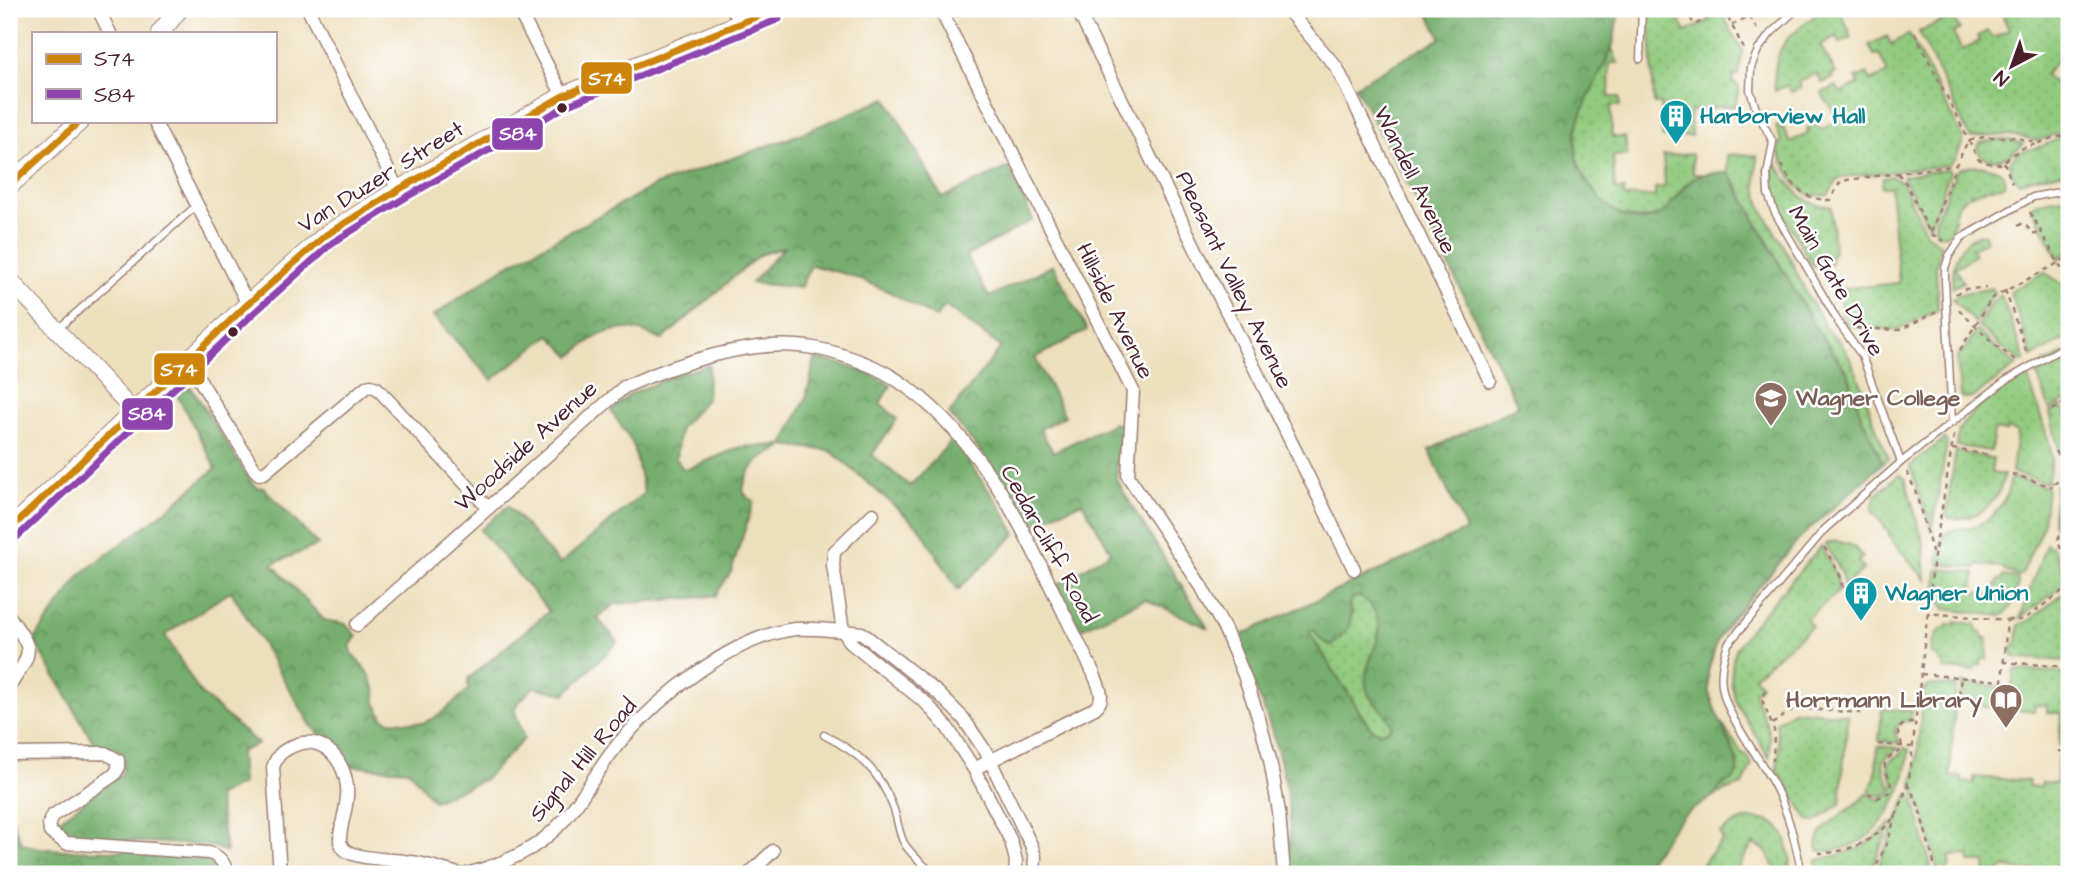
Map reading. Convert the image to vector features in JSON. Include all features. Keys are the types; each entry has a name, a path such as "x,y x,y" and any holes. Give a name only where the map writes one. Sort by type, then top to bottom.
{"main road":[{"path":"161,32 179,9"},
{"name":"Van Duzer Street","path":"9,530 248,304 327,235 398,190 563,96 737,15 775,9"},
{"path":"9,186 79,122"}],"street":[{"path":"97,9 109,32"},
{"path":"308,9 398,190"},
{"path":"518,9 563,96"},
{"name":"Hillside Avenue","path":"940,9 1133,390 1128,476 1200,586 1225,630 1244,675 1270,760 1279,812 1284,874"},
{"name":"Pleasant Valley Avenue","path":"1077,9 1354,569"},
{"name":"Wandell Avenue","path":"1287,9 1337,68 1490,381"},
{"path":"155,122 248,304"},
{"path":"9,279 134,412"},
{"name":"Woodside Avenue","path":"356,625 624,387 673,367 749,348"},
{"name":"Cedarcliff Road","path":"749,348 814,348 855,360 888,374 951,427 975,454 1017,519 1093,672 1102,696 1101,703 1095,708 990,761"},
{"path":"188,361 254,470 259,474 264,473 366,387 372,386 377,388 488,508"},
{"path":"873,514 834,552 833,565 843,631 852,644 935,713 947,727 974,769 1013,846 1016,874"},
{"path":"9,617 28,644 29,652 9,687"},
{"name":"Signal Hill Road","path":"467,874 498,865 547,837 564,821 618,745 646,714 684,682 725,654 768,636 797,629 862,633 947,701 964,718 990,761 1032,847 1035,857 1034,874"},
{"path":"935,713 947,701"},
{"path":"280,874 273,767 278,754 298,743 308,741 330,751 341,763 347,785 348,805 340,840 347,852 375,859 412,862 458,874"},
{"path":"9,754 106,753 118,760 118,769 114,775 52,816 50,832 66,843 209,853 224,863 228,874"},
{"path":"974,769 990,761"},
{"path":"749,874 773,850"}],"lane":[{"path":"1640,59 1642,9"},
{"name":"Main Gate Drive","path":"1797,9 1771,33 1758,50 1751,67 1750,90 1757,112 1773,142 1767,176 1768,194 1776,213 1840,325 1862,356 1901,462"},
{"path":"1952,423 1945,281 1949,256 1961,238 2033,197 2069,190"},
{"path":"57,330 197,205"},
{"path":"1802,874 1792,832 1779,795 1726,702 1722,688 1722,665 1728,644 1825,530 1901,462 2005,381 2069,344"},
{"path":"824,736 847,747 862,758 874,772 893,807 906,847 934,874"}],"path":[{"path":"1686,9 1694,26 1724,10 1744,49"},
{"path":"1689,15 1700,9"},
{"path":"1731,25 1749,16 1757,29"},
{"path":"1915,33 1978,159 1996,165 2020,149 2069,135"},
{"path":"2069,96 2066,100 2069,102"},
{"path":"1968,141 2013,137 2039,143"},
{"path":"1931,232 1968,141"},
{"path":"1777,157 1798,190 1821,200 1830,200 1841,181 1956,165"},
{"path":"2004,162 2011,183"},
{"path":"1898,173 1931,232 1946,242"},
{"path":"2027,207 2069,282"},
{"path":"2018,226 2023,223 2030,231 2042,235"},
{"path":"1957,352 1963,347 1989,302 2005,290 2057,263 2069,253"},
{"path":"1952,295 1965,289 1986,288"},
{"path":"2005,290 2028,358"},
{"path":"1952,304 1993,343 2019,363"},
{"path":"1850,328 1899,330 1937,312"},
{"path":"2052,410 2064,403 2066,406"},
{"path":"1873,874 1888,841 1908,783 1934,556 1954,435"},
{"path":"1951,448 1990,455"},
{"path":"2055,451 2069,471"},
{"path":"1906,469 1915,490 1934,556"},
{"path":"2012,474 2053,485 2069,480"},
{"path":"2069,531 2059,536 2058,541 2069,562"},
{"path":"1823,546 1839,573 1843,588"},
{"path":"1927,613 2020,620 2069,586"},
{"path":"1999,708 2007,620"},
{"path":"2003,662 2069,667"},
{"path":"1921,674 2001,681"},
{"path":"1958,705 1961,678"},
{"path":"1766,691 1762,700 1775,738 1773,764"},
{"path":"1772,723 1796,708 1861,713"},
{"path":"1868,793 1878,798 1889,792 1892,783 1885,764 1890,757 1899,753 1902,746 1897,730 1905,723 1915,723"},
{"path":"1878,744 1912,747"},
{"path":"2058,751 2069,752"},
{"path":"1908,783 1917,801 1937,874"},
{"path":"1818,853 1853,847 1877,833 1897,812"},
{"path":"1998,874 2006,870 2034,874"}],"green space":[{"path":"1426,9 1621,9 1613,45 1579,123 1577,158 1584,177 1612,210 1624,216 1644,220 1661,213 1693,179 1707,173 1728,173 1813,324 1848,373 1861,416 1883,463 1803,535 1728,623 1717,641 1708,672 1709,691 1737,760 1737,773 1732,781 1725,783 1712,797 1683,816 1639,874 1288,874 1290,817 1276,743 1261,701 1233,639 1466,530 1429,450 1518,406 1425,217 1355,86 1441,38","holes":["1358,596 1371,606 1378,621 1378,639 1368,666 1366,685 1370,697 1390,720 1392,726 1383,731 1369,726 1310,634 1310,630 1314,631 1321,640 1331,646 1348,628 1351,618 1349,605 1352,598"]},
{"path":"1649,9 1680,9 1675,12 1686,32 1722,14 1743,51 1738,75 1733,75 1732,83 1737,84 1739,89 1735,106 1690,111 1691,136 1662,137 1661,104 1654,104"},
{"path":"1824,9 1839,9 1850,32 1851,38 1840,43 1837,36 1820,45 1836,73 1831,75 1833,78 1822,83 1817,73 1799,82 1801,88 1791,92 1787,85 1775,91 1776,62 1785,42"},
{"path":"1997,9 2069,9 2069,56 2063,52 2045,75 2067,94 2062,100 2069,106 2069,132 2039,141 2018,136 1969,136 1919,32 1948,18 1950,21 1954,18 1960,29 1953,33 1962,50 1980,41 1978,36 1988,31 1992,38 2009,30"},
{"path":"1909,34 1964,139 1956,158 1949,165 1839,178 1828,195 1811,196 1795,184 1778,152 1781,141 1776,127 1781,124 1790,142 1808,133 1807,128 1817,123 1821,130 1838,121 1822,93 1836,86 1841,93 1859,84 1856,78 1867,73 1871,81 1888,73 1879,54 1874,55 1869,45 1887,36 1891,44"},
{"path":"1612,48 1618,63 1610,63 1609,97 1619,97 1620,106 1611,106 1612,137 1625,137 1627,155 1613,156 1615,190 1624,189 1624,197 1655,196 1655,188 1665,187 1663,156 1692,154 1693,174 1703,174 1685,186 1664,211 1649,218 1626,216 1605,205 1582,174 1576,157 1579,120"},
{"path":"887,98 942,198 1009,167 1033,220 966,256 989,297 1053,265 1087,330 1035,358 1065,416 1040,429 1053,452 1114,423 1122,426 1117,479 1208,628 1145,599 1079,630 1057,585 1111,552 1082,502 1028,527 982,453 949,414 1001,347 945,306 936,318 888,291 849,275 811,265 800,288 751,283 784,247 759,255 662,340 642,331 621,329 591,340 571,357 550,335 492,380 433,316 506,266 656,185 790,138"},
{"path":"2069,137 2069,172 2019,182 2012,175 2010,162 2018,154"},
{"path":"1994,140 2024,144 1998,160 1980,155 1977,147 1980,143"},
{"path":"1727,155 1757,156 1756,187 1762,209 1823,325 1840,342 1850,358 1889,458 1883,463 1861,416 1848,373 1813,324 1737,184 1728,173"},
{"path":"1775,163 1792,187 1805,199 1821,206 1831,206 1834,251 1831,254 1831,264 1813,266 1777,204 1772,182"},
{"path":"1983,166 2002,173 2005,185 1977,192 1964,199 1956,210 1951,232 1946,235 1937,234 1936,219 1956,171 1963,167"},
{"path":"1949,169 1950,173 1929,227 1903,176"},
{"path":"1891,176 1902,182 1926,233 1941,245 1936,266 1938,310 1897,330 1848,326 1841,311 1839,289 1899,283 1890,187 1882,187 1883,178"},
{"path":"2069,197 2069,251 2059,259 2031,207 2044,201"},
{"path":"1985,234 1987,240 1972,249 1975,255 1955,268 1963,282 1952,288 1953,271 1957,255 1966,243"},
{"path":"2044,272 2069,288 2069,337 2032,357 2010,292"},
{"path":"1991,288 1995,293 1975,323 1952,299 1967,292"},
{"path":"2001,295 2025,360 2022,362 1978,326 1989,306"},
{"path":"1976,330 2017,365 1974,397 1963,398 1960,396 1957,357"},
{"path":"2069,351 2069,405 2064,401 2050,410 2035,368"},
{"path":"815,359 864,372 891,385 880,403 897,419 872,455 910,486 952,440 1001,507 1016,534 958,590 920,528 831,451 783,445 806,398"},
{"path":"709,365 707,398 680,428 676,458 682,468 690,468 740,447 783,445 759,460 746,478 743,491 754,501 731,572 715,596 615,604 597,618 618,642 565,694 533,687 514,708 524,739 484,780 433,801 409,770 349,766 335,747 312,727 231,591 165,635 200,693 258,744 240,752 242,784 218,796 226,852 198,845 72,838 62,832 60,819 122,774 124,766 122,756 114,749 95,745 34,640 82,573 168,509 216,468 177,395 186,386 189,389 191,387 252,483 258,488 263,487 318,545 272,564 324,620 346,624 357,636 350,646 353,655 369,674 375,688 376,703 383,717 389,721 423,723 438,716 468,690 468,679 549,611 480,530 508,506 560,564 644,493 633,444 611,411 630,394 683,372"},
{"path":"2027,374 2050,445 2052,459 2047,483 2012,472 2017,432 2008,428 2006,432 1994,430 1991,451 1956,446 1959,430 1967,418 1992,397"},
{"path":"2061,406 2069,420 2069,467 2059,450 2050,413"},
{"path":"1945,438 1947,443 1932,531 1910,466"},
{"path":"1956,451 1993,459 1991,473 2004,475 2002,485 1992,502 1977,514 1958,519 1948,518 1946,514"},
{"path":"1899,474 1905,478 1924,545 1926,580 1888,536 1890,533 1872,511 1875,496"},
{"path":"2011,477 2047,487 2043,525 2022,574 2019,576 2004,571 2004,568 1977,564 1976,568 1939,564 1940,547 1946,533 1977,525 1992,516 2007,494"},
{"path":"2069,483 2069,528 2058,531 2053,523 2055,486"},
{"path":"1836,541 1853,546 1863,557 1858,562 1864,569 1844,586 1841,572 1825,544"},
{"path":"2046,544 2053,547 2068,582 2020,618"},
{"path":"1821,546 1836,575 1838,592 1806,619 1812,626 1754,676 1761,685 1755,696 1769,734 1769,758 1736,702 1731,682 1733,659 1748,631"},
{"path":"1939,569 1975,573 1973,592 1993,595 1998,580 2002,580 2003,576 2017,578 2011,606 2001,616 1945,609 1936,596"},
{"path":"2069,588 2069,661 2013,656 2011,649 2017,642 2019,625 2030,620"},
{"path":"1358,596 1369,602 1379,619 1378,639 1367,669 1392,726 1383,731 1369,726 1310,634 1310,630 1314,630 1321,640 1352,613 1349,605 1352,598"},
{"path":"1954,622 1976,624 1976,630 1982,632 1983,638 1988,638 1987,659 1982,659 1981,665 1975,667 1975,671 1943,669 1944,663 1939,661 1937,656 1931,655 1932,641 1935,641 1936,634 1947,625 1954,625"},
{"path":"2014,670 2069,673 2069,726 2063,746 2059,746 2061,713 2047,712 2047,706 2035,705 2034,711 2001,708 2003,687 2012,687"},
{"path":"1962,683 1998,686 1996,708 1983,707 1983,700 1961,699"},
{"path":"1932,685 1956,686 1950,776 1962,777 1962,782 1974,783 1974,777 2029,781 2028,786 2041,787 2042,782 2056,783 2058,756 2069,757 2069,874 2048,874 2006,867 1994,874 1986,874 1985,862 1970,862 1969,855 1950,856 1949,868 1943,874 1939,873 1925,819 1912,783 1916,772 1923,689"},
{"path":"1882,709 1912,711 1911,721 1904,721 1896,727 1900,743 1879,741"},
{"path":"1795,710 1848,715 1840,804 1816,822 1808,820 1777,770 1779,752 1776,722"},
{"path":"1721,722 1752,764 1743,785 1712,797 1734,778 1738,765"},
{"path":"1878,746 1899,748 1883,762 1890,787 1880,796 1869,792 1875,777"},
{"path":"1904,748 1909,749 1901,786 1884,820 1856,843 1838,849 1818,851 1818,842 1827,826 1867,794 1879,800 1890,794 1894,784 1888,766"},
{"path":"1908,794 1914,799 1933,874 1875,874"},
{"path":"9,812 21,842 29,846 124,851 200,860 209,862 218,874 9,874"},
{"path":"1747,819 1769,821 1779,828 1789,850 1789,869 1777,870 1764,849 1752,844 1735,874 1696,874 1723,840 1720,833"},
{"path":"1892,822 1869,874 1817,874 1817,860 1867,844"}],"transit line":[{"name":"S74","path":"9,530 248,304 326,235 398,190 563,96 775,9"},
{"name":"S84","path":"16,538 255,312 332,243 403,199 568,105 779,19"},
{"name":"S74","path":"9,186 79,122"}],"place":[{"name":"Harborview Hall","path":"1676,146"},
{"name":"Wagner College","path":"1771,428"},
{"name":"Wagner Union","path":"1861,623"},
{"name":"Horrmann Library","path":"2006,730"}]}
